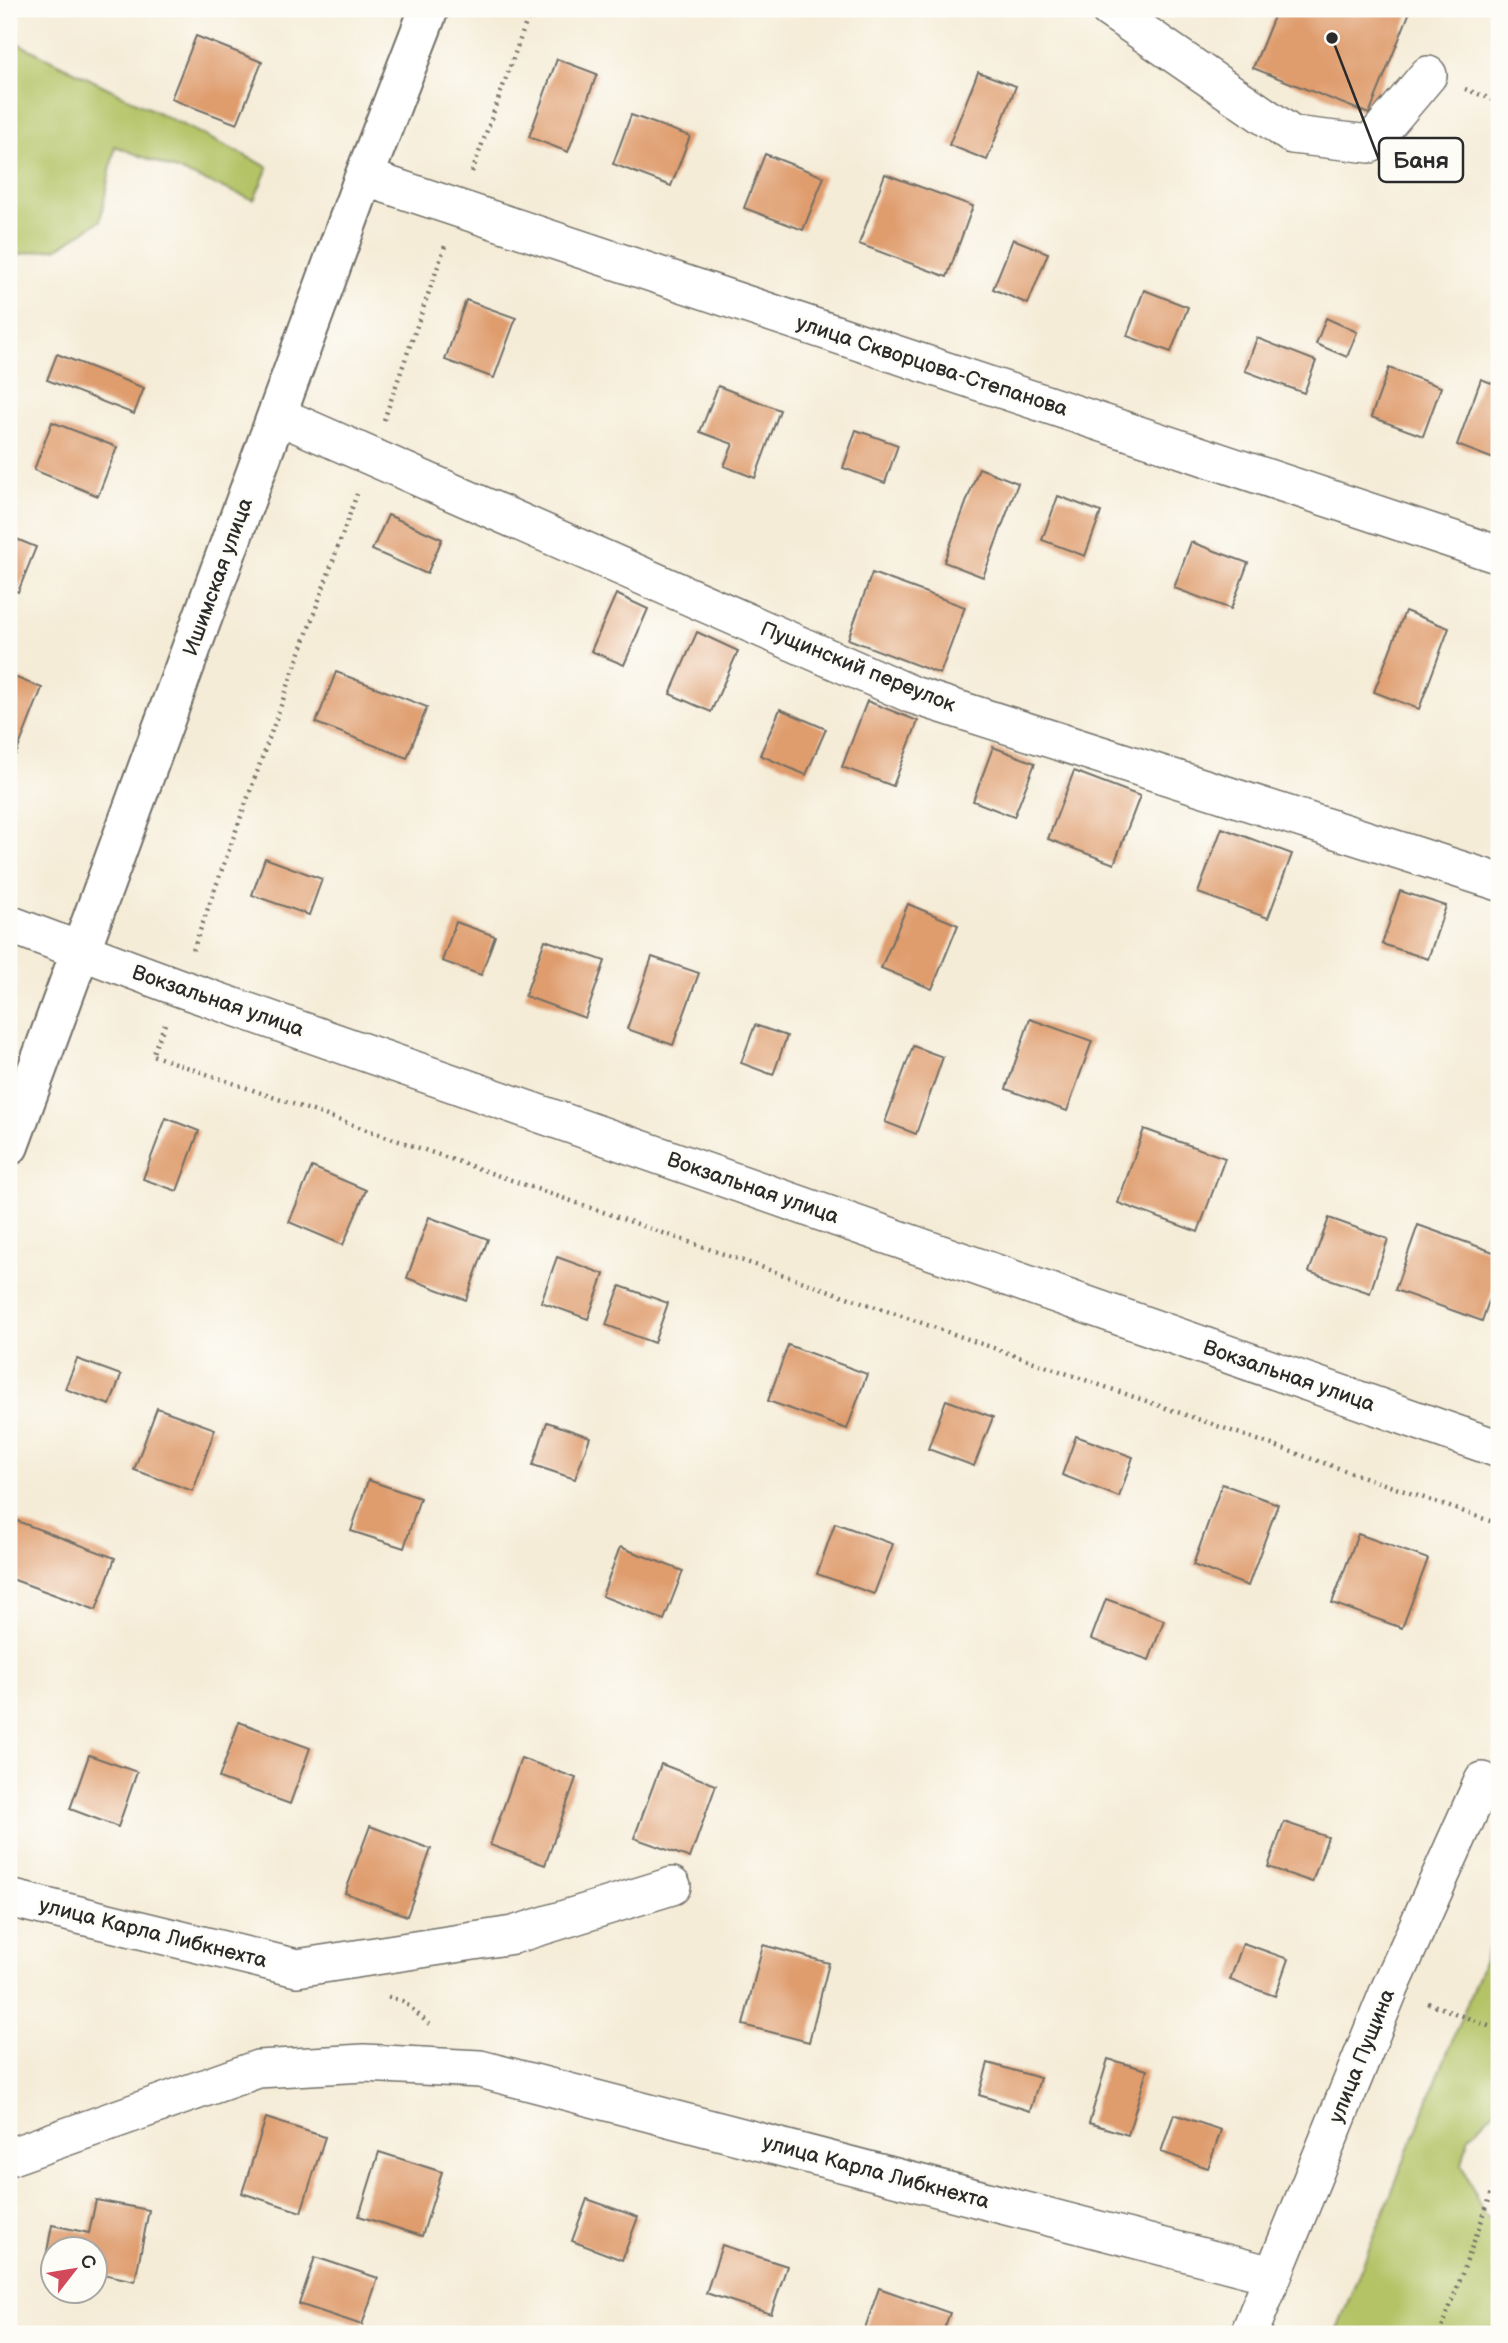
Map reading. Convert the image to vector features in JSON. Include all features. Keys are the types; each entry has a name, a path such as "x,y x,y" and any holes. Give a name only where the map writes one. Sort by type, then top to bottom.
{"main road":[{"name":"Ишимская улица","path":"9,1146 364,177 429,9"}],"street":[{"path":"1109,9 1292,135 1370,145 1428,75"},
{"name":"улица Скворцова-Степанова","path":"364,177 1499,555"},
{"name":"Пущинский переулок","path":"277,415 913,695 1499,882"},
{"name":"Вокзальная улица","path":"9,924 180,988 1499,1449"},
{"name":"улица Пущина","path":"1249,2334 1390,1988 1483,1781"},
{"name":"улица Карла Либкнехта","path":"9,1898 297,1969 513,1935 672,1886"},
{"name":"улица Карла Либкнехта","path":"9,2157 258,2069 364,2063 480,2069 1272,2275"}],"path":[{"path":"531,9 180,988 152,1055 1499,1524"},
{"path":"1390,1988 1499,2030"},
{"path":"377,1993 403,2001 432,2027"},
{"path":"1440,2334 1499,2173"}],"green space":[{"path":"9,39 268,167 254,200 115,146 100,221 58,248 9,256"},
{"path":"1499,1923 1499,2105 1469,2136 1462,2164 1484,2215 1499,2223 1499,2334 1335,2334"}],"building":[{"path":"1277,9 1411,9 1369,114 1253,68"},
{"path":"196,36 262,62 237,124 171,99"},
{"path":"557,59 597,74 568,152 529,137"},
{"path":"978,72 1016,86 987,160 949,145"},
{"path":"631,115 690,136 671,186 613,164"},
{"path":"765,154 824,177 803,230 744,208"},
{"path":"885,174 973,206 947,277 859,244"},
{"path":"1013,239 1048,253 1028,304 993,289"},
{"path":"1144,290 1188,307 1171,352 1127,336"},
{"path":"466,300 516,318 494,378 445,360"},
{"path":"1326,318 1357,332 1347,357 1316,344"},
{"path":"1257,338 1316,361 1304,393 1245,371"},
{"path":"57,354 144,388 134,414 47,380"},
{"path":"1389,368 1441,387 1423,436 1371,417"},
{"path":"1481,379 1499,386 1499,461 1457,445"},
{"path":"718,386 780,410 755,478 724,466 733,444 700,432"},
{"path":"52,422 117,447 98,496 34,470"},
{"path":"856,430 898,445 885,483 843,468"},
{"path":"979,468 1018,483 983,577 944,562"},
{"path":"1058,496 1101,512 1085,556 1042,540"},
{"path":"388,515 442,539 427,574 372,550"},
{"path":"9,536 36,547 18,592 9,588"},
{"path":"1191,542 1248,563 1231,609 1174,588"},
{"path":"872,573 965,607 940,674 848,639"},
{"path":"616,594 648,609 624,665 591,651"},
{"path":"1405,611 1449,628 1419,709 1374,692"},
{"path":"697,632 738,651 711,712 670,694"},
{"path":"336,672 427,707 407,758 316,723"},
{"path":"9,675 42,688 16,754 9,751"},
{"path":"867,701 918,721 893,786 842,767"},
{"path":"780,709 826,729 806,775 760,755"},
{"path":"993,747 1035,763 1014,817 973,801"},
{"path":"1074,771 1140,796 1114,864 1048,839"},
{"path":"1222,828 1292,854 1268,918 1198,893"},
{"path":"265,858 322,879 309,915 252,895"},
{"path":"1400,891 1446,906 1428,959 1382,944"},
{"path":"908,904 958,925 932,989 881,968"},
{"path":"456,922 495,936 481,975 442,961"},
{"path":"545,940 605,961 585,1018 525,996"},
{"path":"652,957 699,973 673,1045 627,1029"},
{"path":"1030,1019 1092,1041 1067,1111 1006,1089"},
{"path":"755,1025 787,1036 773,1075 741,1063"},
{"path":"913,1046 943,1057 916,1134 885,1122"},
{"path":"166,1118 199,1131 177,1191 143,1179"},
{"path":"1144,1129 1225,1158 1198,1232 1118,1203"},
{"path":"312,1167 366,1190 343,1245 289,1222"},
{"path":"429,1217 488,1239 466,1300 407,1278"},
{"path":"1329,1218 1388,1239 1370,1293 1309,1272"},
{"path":"1418,1225 1499,1254 1499,1272 1482,1321 1395,1290"},
{"path":"557,1257 604,1274 588,1319 541,1302"},
{"path":"620,1286 668,1303 654,1343 606,1325"},
{"path":"788,1345 867,1374 847,1429 768,1401"},
{"path":"77,1359 121,1375 110,1405 65,1389"},
{"path":"946,1400 993,1417 974,1466 928,1449"},
{"path":"157,1408 215,1429 193,1491 134,1470"},
{"path":"547,1422 590,1437 575,1479 533,1465"},
{"path":"1076,1436 1133,1457 1119,1497 1062,1475"},
{"path":"368,1480 420,1498 404,1548 351,1531"},
{"path":"1222,1484 1278,1504 1248,1586 1193,1565"},
{"path":"17,1521 115,1558 96,1610 9,1578 9,1544"},
{"path":"835,1523 893,1544 874,1594 817,1574"},
{"path":"1358,1534 1428,1559 1402,1628 1332,1603"},
{"path":"620,1547 683,1571 664,1620 602,1596"},
{"path":"1106,1599 1164,1620 1149,1660 1091,1639"},
{"path":"239,1722 310,1748 290,1804 219,1778"},
{"path":"89,1755 137,1772 118,1827 70,1809"},
{"path":"521,1758 576,1778 545,1865 490,1845"},
{"path":"661,1764 716,1785 690,1858 634,1838"},
{"path":"1284,1822 1328,1837 1312,1882 1268,1867"},
{"path":"370,1826 431,1849 407,1916 345,1893"},
{"path":"1243,1943 1288,1959 1275,1996 1230,1980"},
{"path":"763,1945 829,1963 809,2042 743,2025"},
{"path":"1108,2059 1147,2070 1128,2135 1089,2123"},
{"path":"988,2063 1040,2078 1030,2111 979,2095"},
{"path":"1174,2114 1221,2130 1208,2168 1161,2152"},
{"path":"266,2118 325,2137 301,2212 242,2193"},
{"path":"379,2152 442,2172 422,2236 359,2216"},
{"path":"587,2199 638,2217 622,2260 572,2241"},
{"path":"96,2200 149,2210 135,2281 108,2275 108,2234 50,2234 52,2225 89,2233"},
{"path":"722,2245 787,2266 771,2314 706,2293"},
{"path":"315,2257 378,2278 362,2325 299,2304"},
{"path":"879,2288 950,2313 942,2334 863,2334"}],"place":[{"name":"Баня","path":"1332,38"}]}
